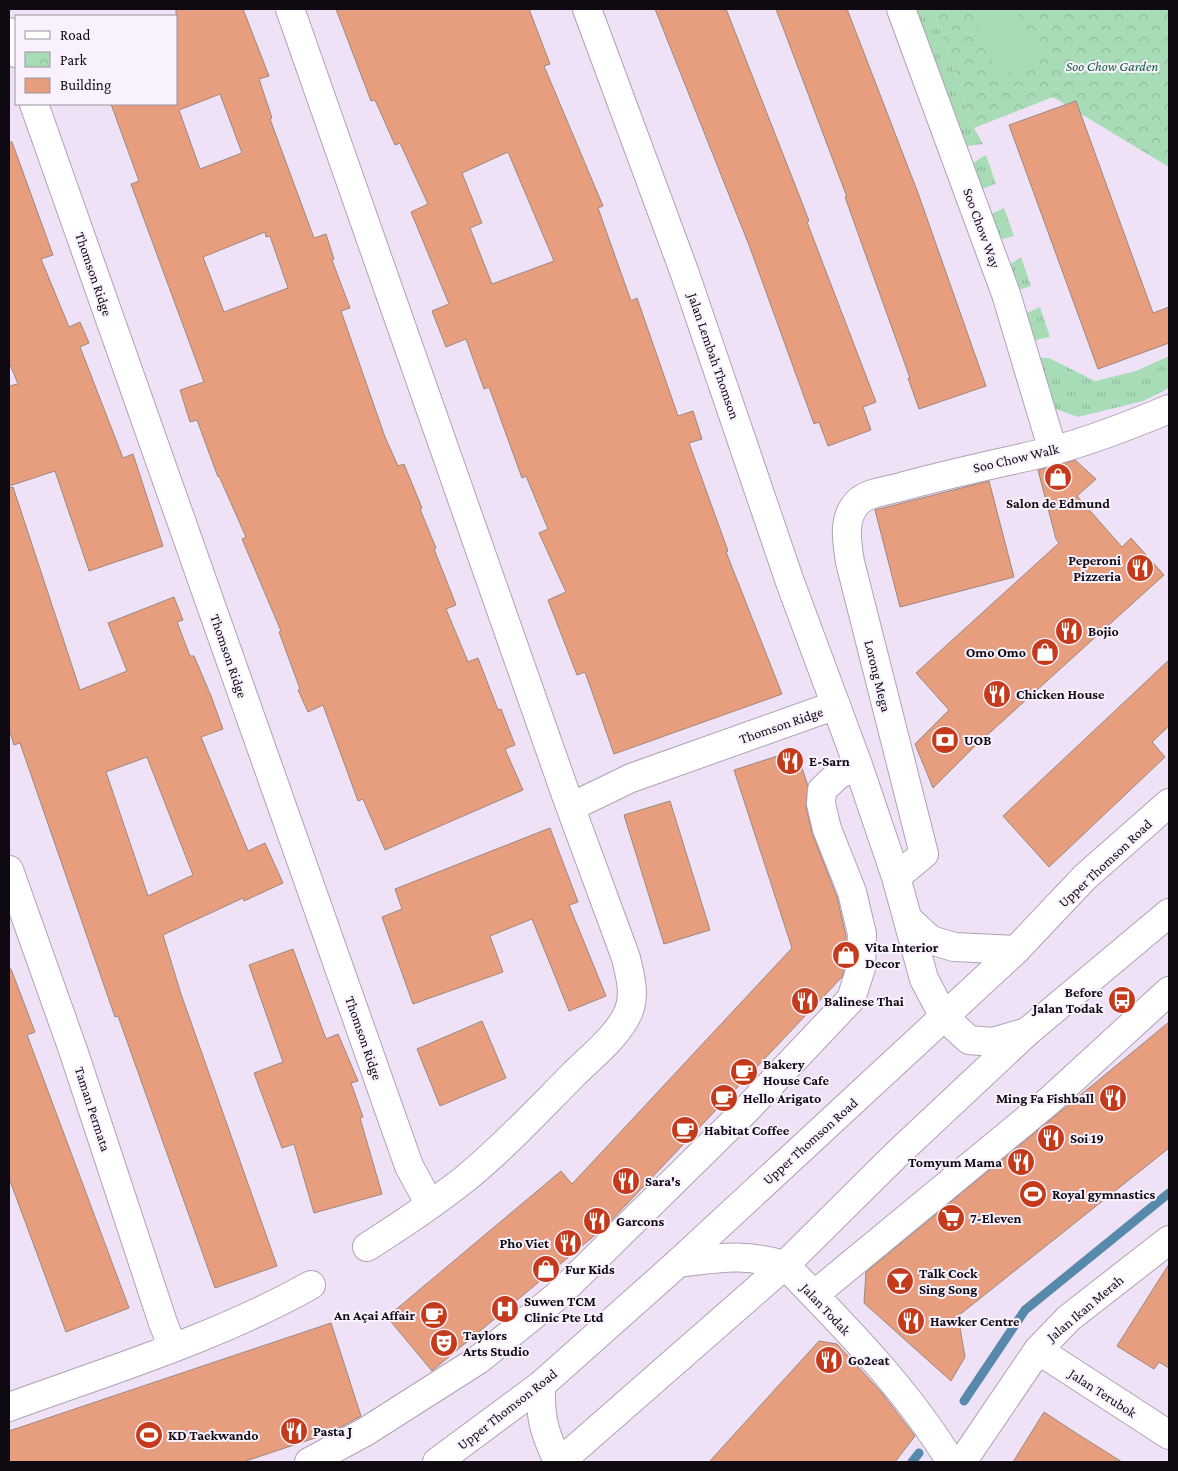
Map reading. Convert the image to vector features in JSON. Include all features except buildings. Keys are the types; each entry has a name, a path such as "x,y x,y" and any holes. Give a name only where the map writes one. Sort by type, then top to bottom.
{"street":[{"path":"290,9 626,958 631,979 632,998 628,1013 614,1033 508,1140 468,1177 430,1206 367,1247"},
{"name":"Jalan Lembah Thomson","path":"587,9 684,271 790,582 836,705"},
{"name":"Soo Chow Way","path":"901,9 1006,294 1053,450"},
{"path":"9,32 15,50"},
{"name":"Thomson Ridge","path":"34,105 405,1156 430,1206"},
{"name":"Soo Chow Walk","path":"860,500 964,469 1053,450 1129,426 1169,408"},
{"name":"Lorong Mega","path":"860,500 850,512 846,536 850,562 924,854 896,877"},
{"name":"Thomson Ridge","path":"571,807 631,778 836,705 896,877 924,979 944,1017 969,1040 979,1042 994,1042 1027,1032"},
{"path":"309,1462 365,1432 478,1360 556,1297 761,1094 851,999 862,968 862,934 852,892 827,829 821,804 822,790 838,775 858,765"},
{"name":"Upper Thomson Road","path":"437,1462 541,1385 678,1263 1016,950 1085,877 1169,803"},
{"name":"Taman Permata","path":"9,870 73,1050 163,1323 173,1348"},
{"path":"541,1385 540,1415 545,1434 559,1462 785,1264 892,1158 1027,1032 1169,913"},
{"path":"909,920 931,940 954,947 1016,950"},
{"path":"1136,942 1169,931"},
{"path":"814,1295 1049,1102 1169,991"},
{"name":"Jalan Ikan Merah","path":"962,1462 1038,1350 1069,1318 1169,1240"},
{"path":"678,1263 734,1256 759,1258 785,1264"},
{"name":"Jalan Todak","path":"785,1264 898,1385 930,1427 951,1462"},
{"path":"9,1406 173,1348 259,1313 311,1285"},
{"name":"Jalan Terubok","path":"1038,1350 1169,1435"}],"green space":[{"path":"901,9 933,9 974,128 983,144 953,148"},
{"name":"Soo Chow Garden","path":"933,9 1169,9 1169,167 1053,97 974,128"},
{"path":"969,9 1016,9 1038,58 1000,76"},
{"path":"986,155 996,184 970,193 961,170"},
{"path":"1004,208 1014,236 988,243 980,219"},
{"path":"1021,257 1031,286 1006,294 998,272"},
{"path":"1040,307 1050,337 1021,343 1014,319"},
{"path":"1169,356 1169,388 1143,401 1078,417 1039,403 1025,357 1049,358 1095,381 1136,371"}],"waterway":[{"path":"964,1401 1025,1310 1169,1193"},
{"path":"912,1462 919,1453"}],"place":[{"name":"Salon de Edmund","path":"1058,477"},
{"name":"Peperoni Pizzeria","path":"1140,568"},
{"name":"Bojio","path":"1069,631"},
{"name":"Omo Omo","path":"1045,652"},
{"name":"Chicken House","path":"997,694"},
{"name":"UOB","path":"945,740"},
{"name":"E-Sarn","path":"790,761"},
{"name":"Vita Interior Decor","path":"846,955"},
{"name":"Before Jalan Todak","path":"1122,1000"},
{"name":"Balinese Thai","path":"805,1001"},
{"name":"Bakery House Cafe","path":"744,1072"},
{"name":"Hello Arigato","path":"724,1098"},
{"name":"Ming Fa Fishball","path":"1113,1098"},
{"name":"Habitat Coffee","path":"685,1130"},
{"name":"Soi 19","path":"1051,1138"},
{"name":"Tomyum Mama","path":"1021,1162"},
{"name":"Sara's","path":"626,1181"},
{"name":"Royal gymnastics","path":"1033,1194"},
{"name":"7-Eleven","path":"951,1218"},
{"name":"Garcons","path":"597,1221"},
{"name":"Pho Viet","path":"568,1243"},
{"name":"Fur Kids","path":"546,1269"},
{"name":"Talk Cock Sing Song","path":"900,1281"},
{"name":"Suwen TCM Clinic Pte Ltd","path":"505,1309"},
{"name":"An Açai Affair","path":"434,1315"},
{"name":"Hawker Centre","path":"911,1321"},
{"name":"Taylors Arts Studio","path":"444,1343"},
{"name":"Go2eat","path":"829,1360"},
{"name":"Pasta J","path":"294,1431"},
{"name":"KD Taekwando","path":"149,1435"}]}
